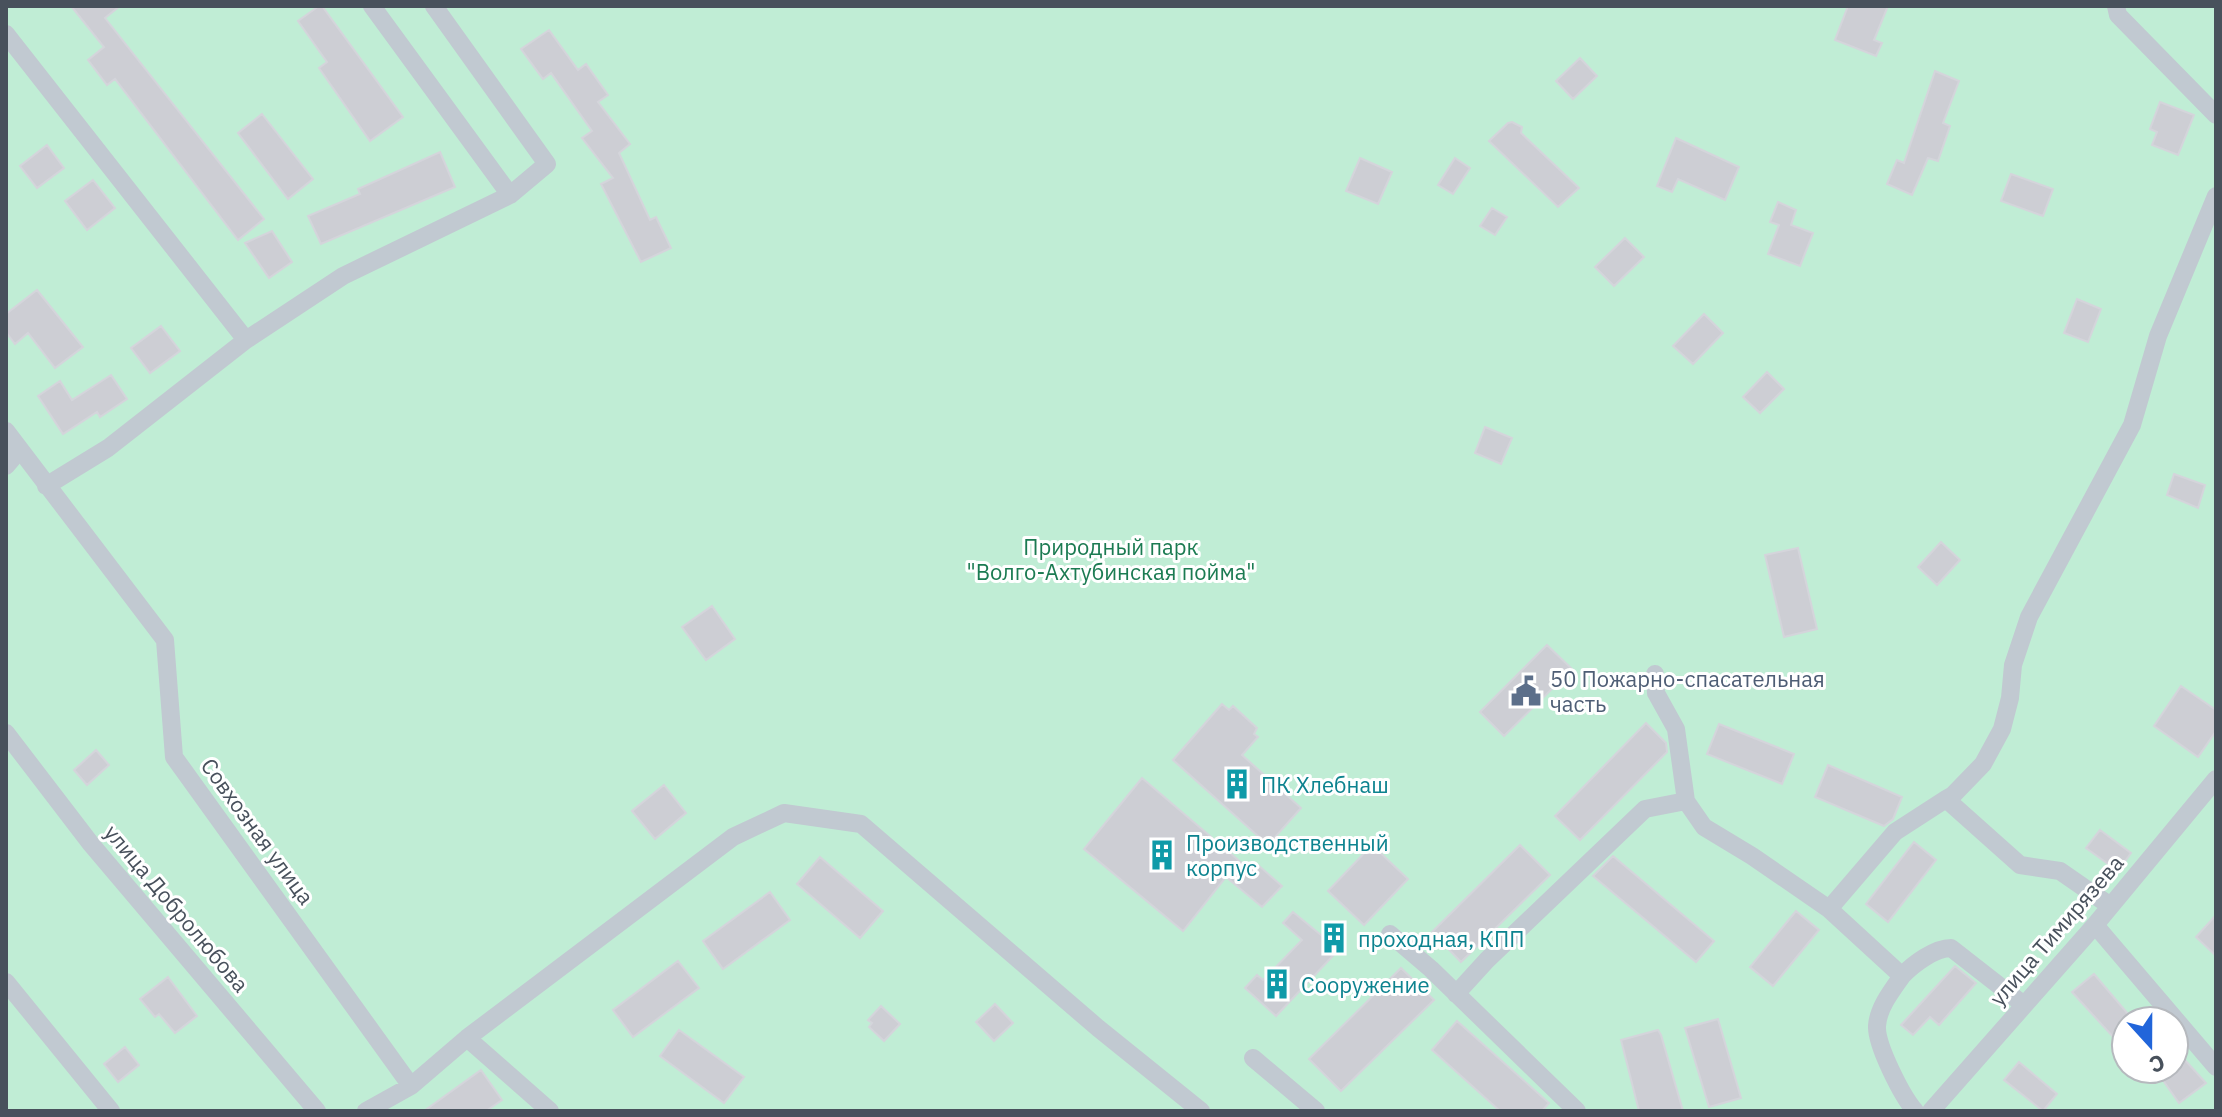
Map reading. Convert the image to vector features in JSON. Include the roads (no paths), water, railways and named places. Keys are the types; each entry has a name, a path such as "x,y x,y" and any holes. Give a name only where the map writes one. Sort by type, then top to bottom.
{"street":[{"path":"372,6 510,195"},
{"path":"46,486 108,448 246,340 343,276 510,195 547,164 434,6"},
{"path":"2116,6 2118,15 2216,115"},
{"path":"6,34 246,340"},
{"path":"1829,909 1895,832 1946,799 1983,764 2002,729 2010,698 2013,665 2029,617 2132,425 2158,336 2216,196"},
{"name":"Совхозная улица","path":"6,431 165,640 174,757 411,1086"},
{"path":"6,443 12,459 6,466"},
{"path":"1655,674 1656,693 1676,729 1686,801 1704,827 1829,909 1902,976"},
{"name":"улица Добролюбова","path":"6,733 91,844 317,1111"},
{"name":"улица Тимирязева","path":"1931,1111 2095,925 2216,779"},
{"path":"1946,799 2020,865 2060,871 2109,905"},
{"path":"1456,994 1487,960 1645,809 1686,801"},
{"path":"366,1111 411,1086 467,1038 733,837 784,813 861,824 1098,1028 1201,1111"},
{"path":"2095,925 2216,1067"},
{"path":"1390,934 1577,1111"},
{"path":"1915,1111 1889,1065 1877,1027 1882,1008 1911,966 1943,948 1951,948 2024,1005"},
{"path":"6,982 111,1111"},
{"path":"467,1038 550,1111"},
{"path":"1253,1058 1316,1111"}],"place":[{"name":"50 Пожарно-спасательная часть","path":"1526,691"},
{"name":"ПК Хлебнаш","path":"1237,784"},
{"name":"Производственный корпус","path":"1162,855"},
{"name":"проходная, КПП","path":"1334,938"},
{"name":"Сооружение","path":"1277,984"}],"park label":[{"name":"Природный парк \"Волго-Ахтубинская пойма\"","path":"1111,558"}]}
